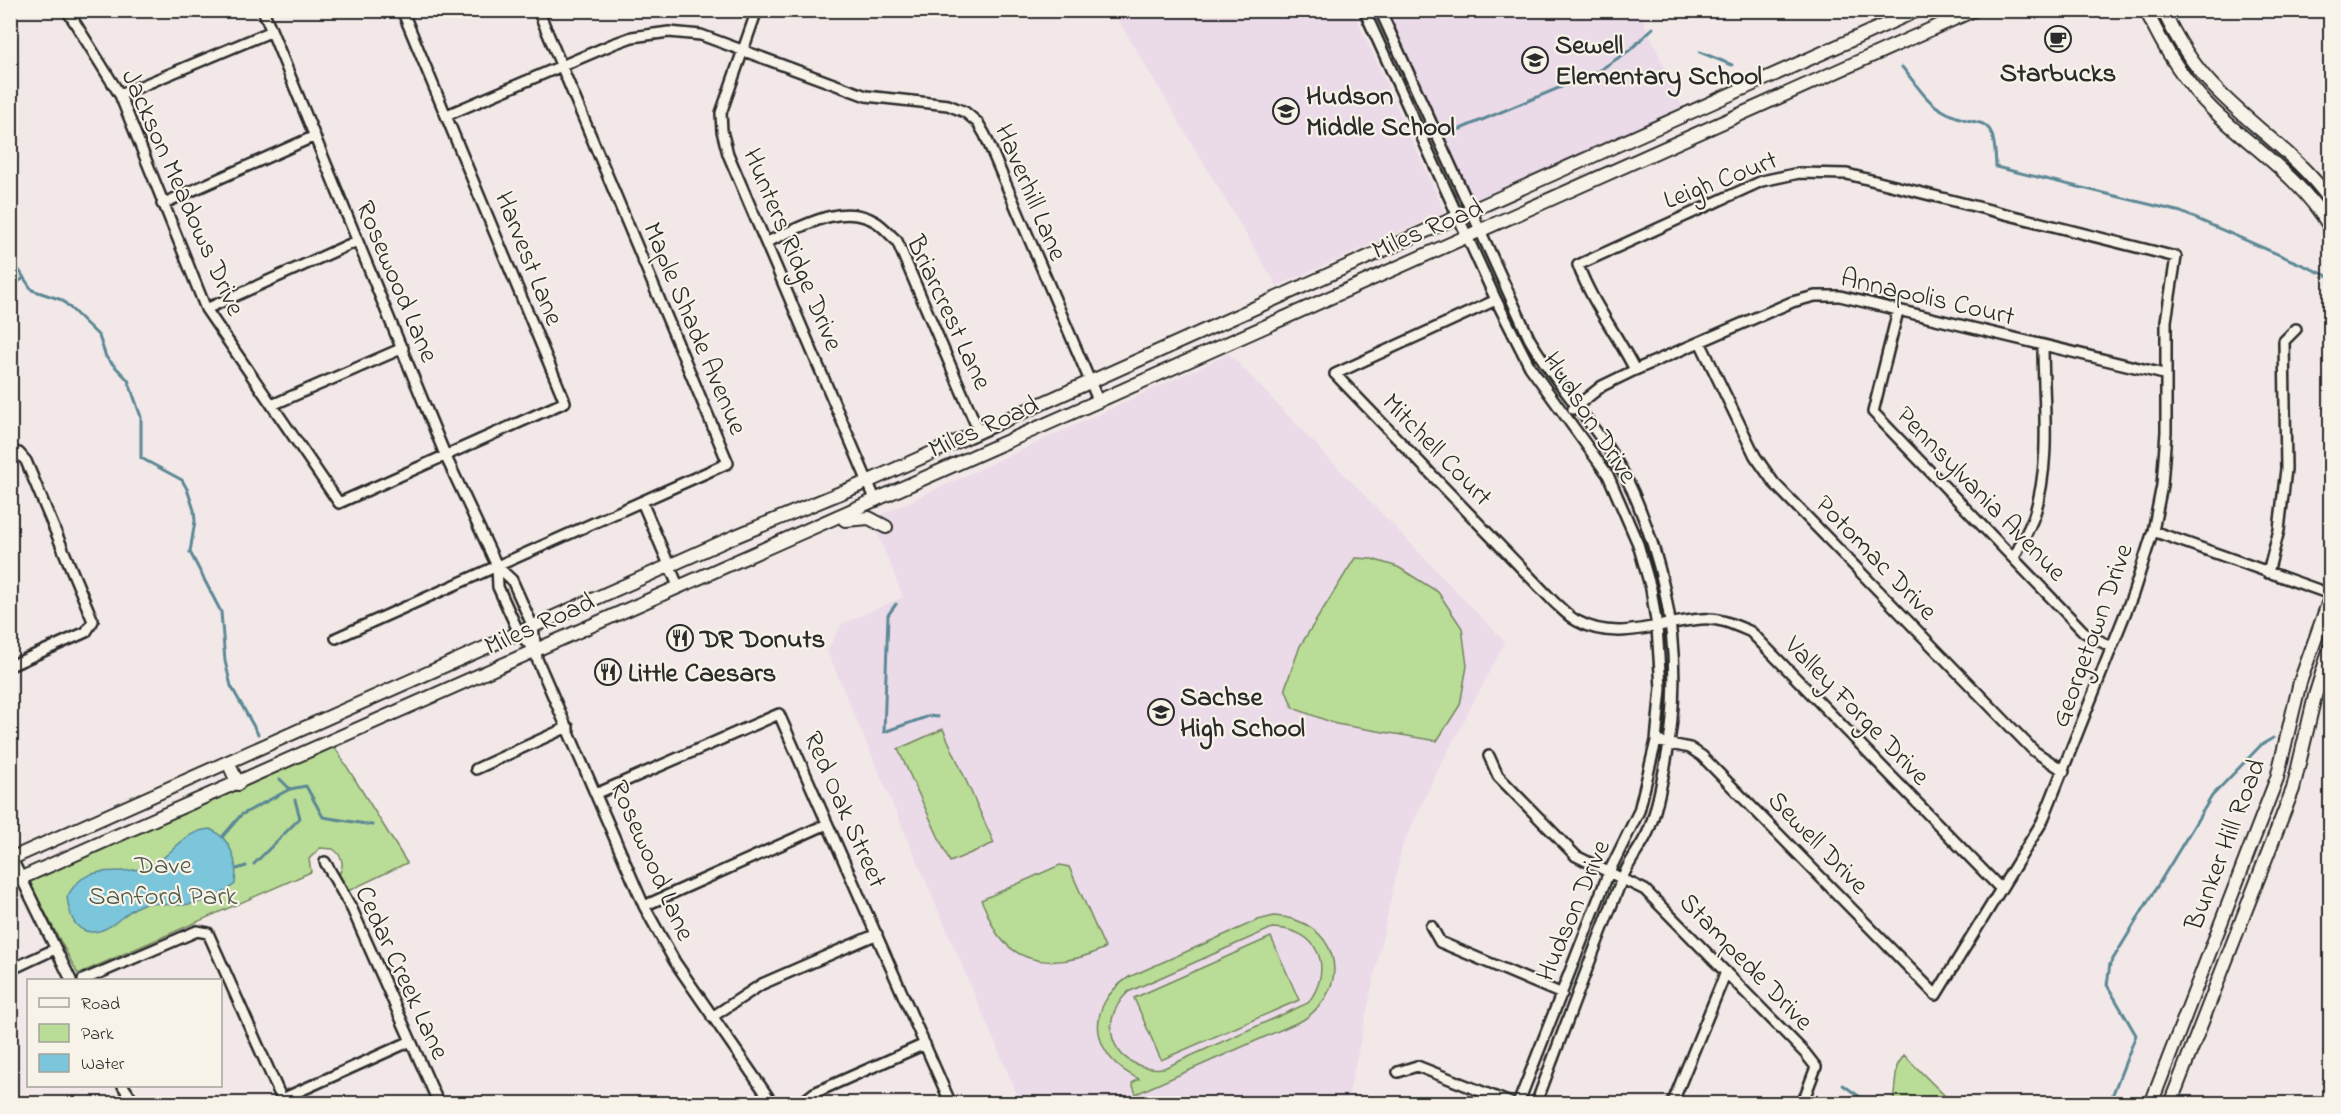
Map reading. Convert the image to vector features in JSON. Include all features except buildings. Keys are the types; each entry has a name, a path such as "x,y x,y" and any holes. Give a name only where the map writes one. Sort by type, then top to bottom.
{"main road":[{"name":"Miles Road","path":"11,857 671,565 867,482 1918,10"},
{"name":"Miles Road","path":"16,881 876,501 1312,304 1468,237 1974,10"},
{"path":"2146,10 2173,61 2199,95 2300,186 2331,227"},
{"path":"2163,10 2179,40 2212,86 2283,146 2331,200"},
{"path":"2199,95 2212,86"},
{"path":"2300,186 2312,177"},
{"path":"1304,285 1312,304"},
{"path":"824,524 858,517 869,518 886,527"},
{"name":"Bunker Hill Road","path":"2151,1104 2277,778 2300,682 2331,598"},
{"name":"Bunker Hill Road","path":"2170,1104 2293,789 2315,696 2331,648"},
{"path":"228,762 238,784"}],"street":[{"name":"Jackson Meadows Drive","path":"67,10 120,95 206,309 339,503 446,457"},
{"name":"Rosewood Lane","path":"263,10 270,32 403,348 446,457 497,566 512,580 533,627 535,651"},
{"name":"Harvest Lane","path":"402,10 566,402 446,457"},
{"name":"Maple Shade Avenue","path":"336,638 728,463 538,10"},
{"name":"Hunters Ridge Drive","path":"757,10 721,114 722,131 729,154 876,501"},
{"name":"Hudson Drive","path":"1364,10 1496,300 1530,367 1608,475 1627,516 1645,566 1657,627 1661,678 1656,741 1639,811 1609,872 1518,1104"},
{"name":"Hudson Drive","path":"1380,10 1529,338 1546,368 1576,406 1632,490 1655,557 1671,624 1676,670 1670,743 1659,796 1648,832 1622,878 1536,1104"},
{"path":"120,95 270,32"},
{"name":"Haverhill Lane","path":"447,115 632,37 669,32 701,35 866,96 948,105 966,112 978,123 1098,400"},
{"path":"162,204 315,136"},
{"name":"Leigh Court","path":"1635,370 1625,348 1601,314 1578,265 1762,181 1798,173 1847,174 2176,257"},
{"name":"Briarcrest Lane","path":"767,242 830,216 847,214 876,222 897,241 979,432"},
{"path":"206,309 357,241"},
{"name":"Georgetown Drive","path":"1936,995 2042,822 2064,771 2153,531 2162,485 2166,432 2164,374 2166,321 2176,257"},
{"name":"Annapolis Court","path":"1565,417 1602,386 1635,370 1792,302 1815,296 1840,296 2164,374"},
{"name":"Mitchell Court","path":"1496,300 1335,374 1555,603 1577,621 1599,629 1621,632 1657,627"},
{"name":"Pennsylvania Avenue","path":"1898,311 1873,412 2084,632 2111,647"},
{"path":"2268,573 2279,530 2286,469 2284,341 2296,329"},
{"name":"Potomac Drive","path":"1700,342 1755,456 1774,483 2034,751 2064,771"},
{"path":"2014,558 2034,516 2042,474 2046,420 2043,345"},
{"path":"272,405 403,348"},
{"path":"10,666 86,633 92,625 92,616 26,461 15,452"},
{"path":"642,502 679,588"},
{"path":"2153,531 2331,594"},
{"name":"Rosewood Lane","path":"497,566 498,586 519,633 535,651 644,906 675,962 773,1104"},
{"name":"Valley Forge Drive","path":"1657,627 1703,618 1733,624 1751,632 2001,889"},
{"name":"Red Oak Street","path":"597,793 779,714 951,1104"},
{"path":"476,769 568,727"},
{"name":"Sewell Drive","path":"1656,741 1690,748 1724,778 1936,995"},
{"name":"Stampede Drive","path":"1490,756 1498,776 1576,856 1646,890 1816,1067 1802,1104"},
{"path":"644,906 827,824"},
{"path":"11,857 16,881 70,979"},
{"name":"Cedar Creek Lane","path":"325,862 352,909 438,1104"},
{"path":"1431,926 1440,942 1562,994"},
{"path":"88,979 198,931 208,933 214,942 283,1101 411,1041"},
{"path":"712,1017 762,984 877,934"},
{"path":"10,970 55,949"},
{"path":"1672,1104 1726,972"},
{"path":"800,1104 814,1093 926,1044"},
{"path":"1398,1072 1417,1066 1513,1104"},
{"path":"124,1087 135,1104"}],"shaded area":[{"name":"Hudson Middle School","path":"1113,11 1353,11 1445,212 1277,286"},
{"name":"Sewell Elementary School","path":"1387,11 1639,11 1683,109 1473,204"},
{"name":"Sachse High School","path":"1229,354 1505,642 1434,778 1402,847 1347,1103 1021,1103 827,651 842,624 903,597 872,519"}],"green space":[{"path":"1355,558 1372,559 1398,567 1438,592 1462,628 1467,666 1460,705 1437,741 1336,724 1293,708 1285,688 1300,646"},
{"path":"943,729 994,843 950,862 898,749"},
{"name":"Dave Sanford Park","path":"334,746 407,863 348,891 339,874 342,860 339,854 333,849 320,848 309,859 311,872 78,974 29,882"},
{"path":"1060,865 1069,867 1105,948 1062,961 1034,959 1021,955 1009,947 998,935 981,900"},
{"path":"1274,916 1296,920 1313,929 1325,941 1332,956 1334,973 1330,989 1320,1006 1303,1020 1136,1094 1132,1083 1139,1079 1123,1070 1111,1058 1103,1045 1099,1031 1099,1017 1104,1002 1114,989 1129,977 1258,920","holes":["1272,928 1288,930 1311,942 1321,963 1316,989 1308,1003 1164,1068 1148,1068 1134,1063 1115,1045 1112,1019 1118,1005 1128,992"]},
{"path":"1271,937 1299,1000 1161,1060 1134,998"},
{"path":"1904,1055 1952,1103 1893,1103 1897,1066"}],"water":[{"path":"210,829 224,839 232,852 236,876 235,884 228,890 197,903 143,904 105,929 98,931 85,931 73,920 67,897 83,878 101,872 144,868 162,859 191,835"}],"waterway":[{"path":"1446,135 1597,72 1630,50 1653,28"},
{"path":"1700,52 1732,65"},
{"path":"1902,67 1924,95 1940,109 1988,128 1995,147 1996,167 2181,212 2330,277"},
{"path":"10,268 19,270 24,278 10,287"},
{"path":"24,278 32,290 62,300 99,336 106,357 128,380 141,417 141,458 182,480 187,489 195,521 190,552 221,612 225,661 231,686 258,734"},
{"path":"896,604 888,615 884,732 929,716 938,717"},
{"path":"2326,727 2330,726"},
{"path":"2109,1104 2136,1035 2107,985 2110,964 2212,796 2261,745 2273,738"},
{"path":"223,836 241,815 290,789 280,779"},
{"path":"290,789 306,786 323,817 372,825"},
{"path":"254,864 300,818 295,800"},
{"path":"237,869 246,866"},
{"path":"1843,1085 1870,1104"}],"place":[{"name":"Starbucks","path":"2058,39"},
{"name":"Sewell Elementary School","path":"1535,60"},
{"name":"Hudson Middle School","path":"1286,111"},
{"name":"DR Donuts","path":"680,638"},
{"name":"Little Caesars","path":"608,672"},
{"name":"Sachse High School","path":"1161,712"}]}
